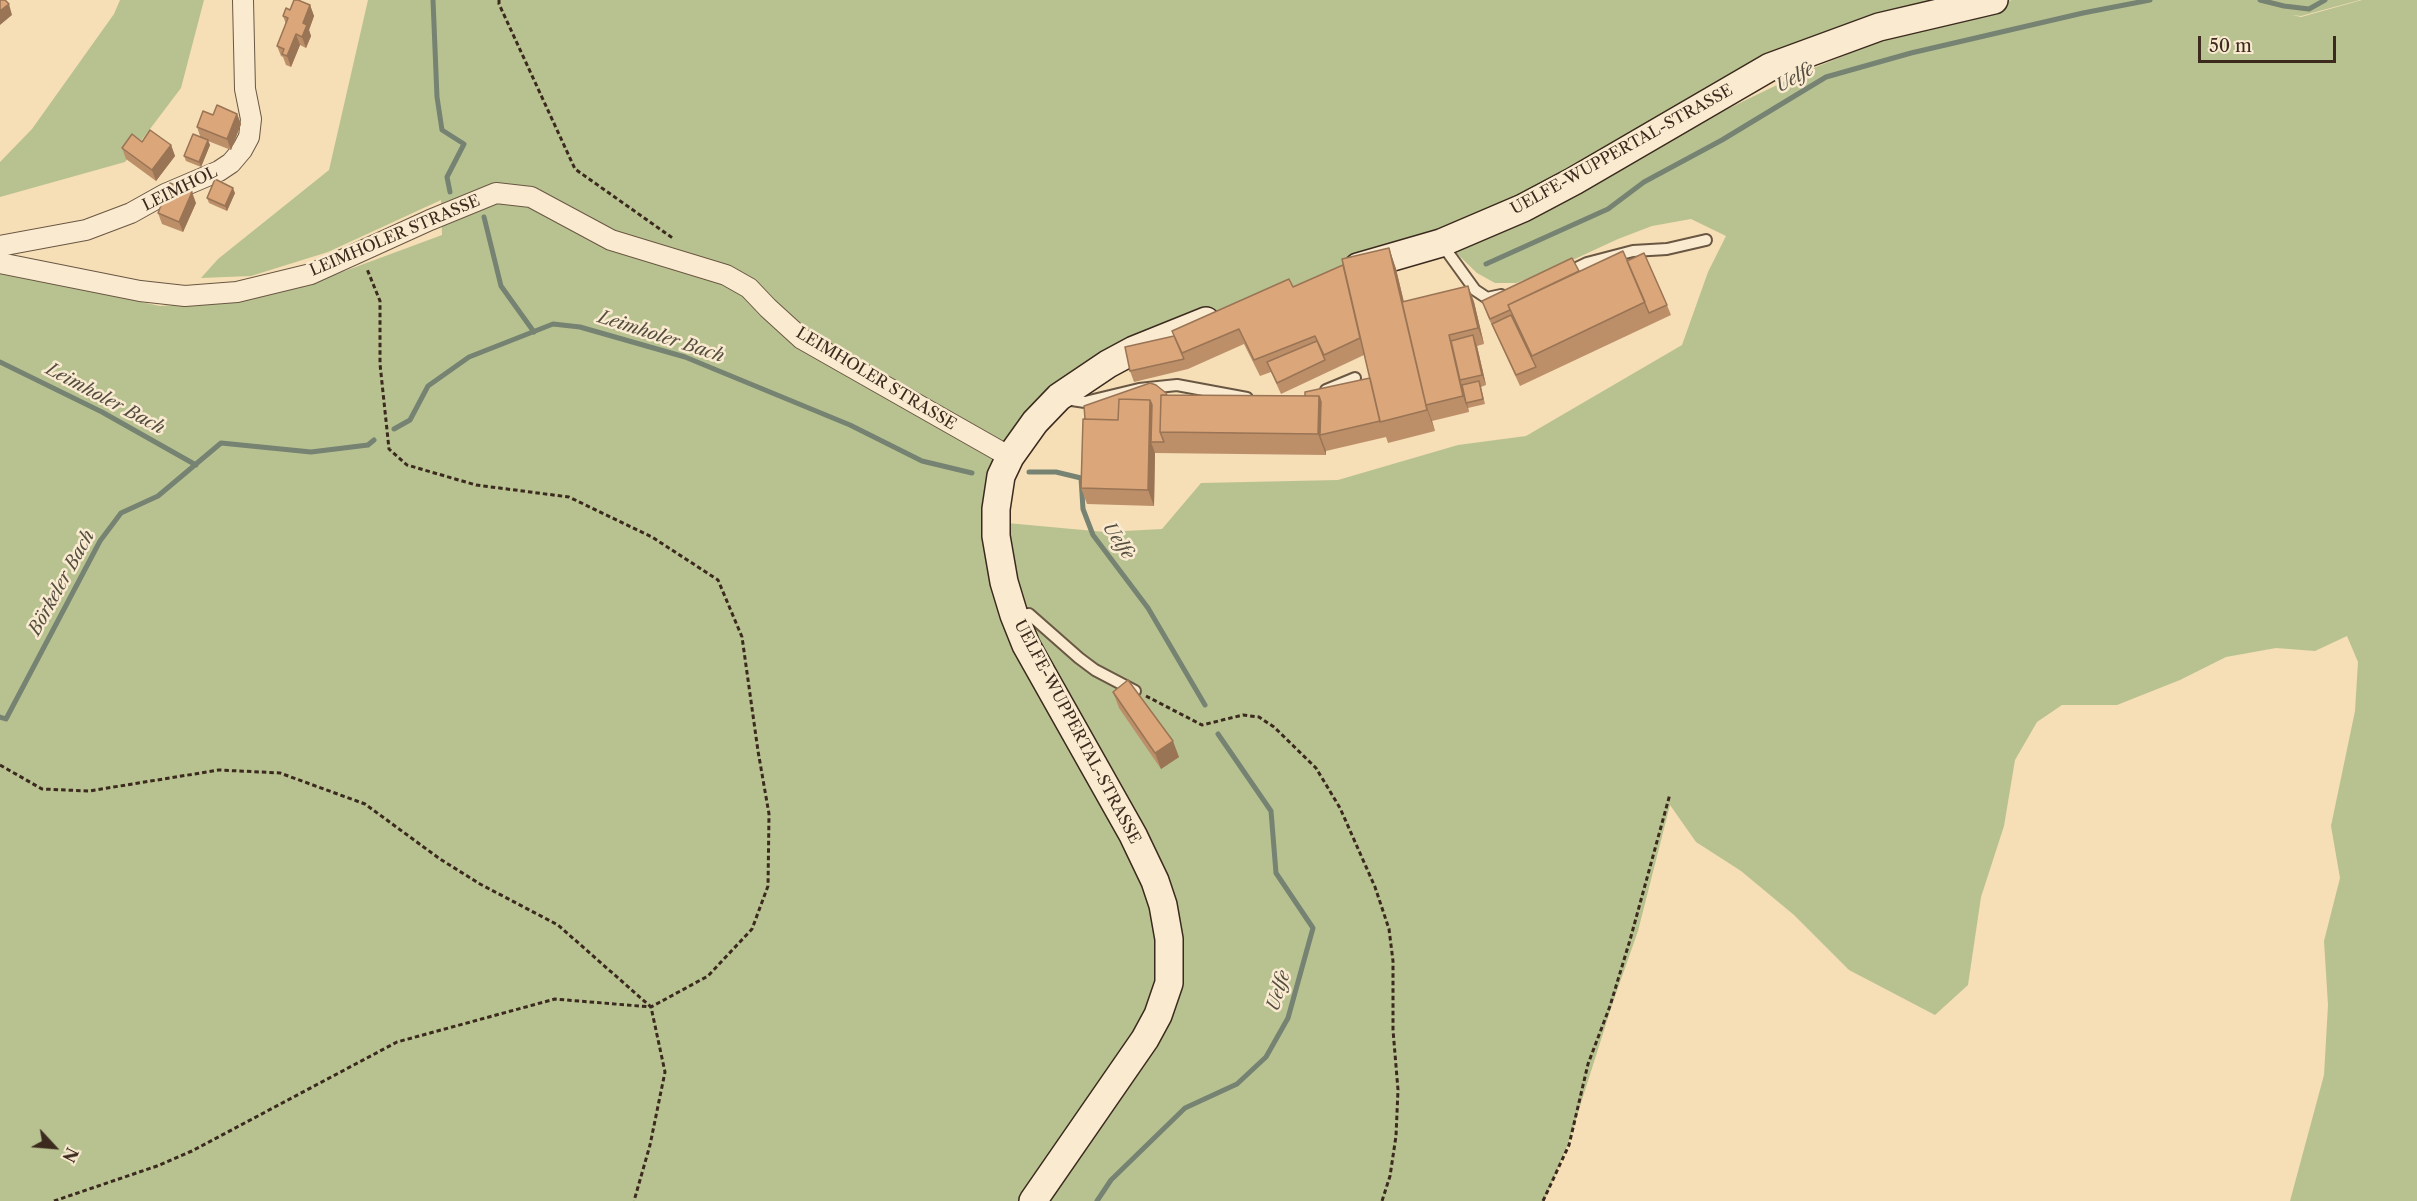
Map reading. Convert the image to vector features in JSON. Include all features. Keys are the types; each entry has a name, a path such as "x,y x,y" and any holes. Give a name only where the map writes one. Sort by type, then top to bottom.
{"main road":[{"name":"UELFE-WUPPERTAL-STRASSE","path":"1331,277 1441,243 1523,208 1770,67 1879,27 1994,0"},
{"name":"UELFE-WUPPERTAL-STRASSE","path":"1033,1201 1145,1039 1158,1015 1169,983 1169,939 1163,905 1151,872 1026,645 1014,615 1004,582 996,536 999,484 1010,457 1035,422 1059,397 1108,364 1134,350 1230,311"}],"street":[{"name":"LEIMHOL","path":"0,246 86,230 131,213 231,163 249,137 251,119 245,89 243,0"},
{"name":"LEIMHOLER STRASSE","path":"0,263 140,291 185,296 237,292 311,274 360,250 496,193 531,197 611,240 726,275 749,288 802,339 1010,457"}],"lane":[{"path":"1552,280 1587,263 1633,251 1667,249 1706,240"},
{"path":"1441,243 1475,290 1487,298 1509,292"},
{"path":"1313,395 1355,378"},
{"path":"1059,397 1085,402 1139,389 1177,385 1259,400"},
{"path":"1014,615 1029,614 1095,670 1136,691"}],"path":[{"path":"499,0 575,170 678,242"},
{"path":"54,1201 157,1166 192,1151 397,1042 555,999 651,1007 708,976 752,929 768,886 769,814 742,637 718,580 652,537 569,497 476,485 407,465 389,449 380,364 380,301 360,250"},
{"path":"1136,691 1202,725 1243,715 1258,717 1274,727 1316,768 1340,808 1375,887 1389,929 1393,961 1393,1030 1398,1090 1396,1136 1390,1176 1382,1201"},
{"path":"0,765 42,789 89,791 219,770 280,773 365,804 460,871 558,925 651,1007 665,1072 650,1145 634,1201"},
{"path":"1543,1201 1569,1145 1588,1064 1610,1005 1630,940 1670,794"}],"green space":[{"path":"120,0 204,0 181,88 125,162 0,197 0,162 32,129 114,14"},
{"path":"368,0 1994,0 1879,27 1770,67 1574,181 1479,228 1441,243 1364,265 1219,315 1134,350 1108,364 1059,397 1035,422 1010,457 1001,476 996,509 996,522 1105,532 1162,529 1201,483 1338,480 1458,445 1526,436 1682,345 1708,272 1726,236 1691,219 1652,226 1516,283 1495,283 1477,273 1450,247 1566,195 1692,126 1806,71 1943,16 2012,0 2360,0 2301,16 2292,15 2301,17 2362,0 2417,0 2417,1201 2290,1201 2324,1075 2328,1005 2324,941 2340,878 2331,826 2355,711 2358,662 2347,636 2315,651 2276,648 2226,657 2180,680 2117,705 2062,705 2037,722 2015,760 2004,826 1981,897 1968,985 1935,1015 1849,970 1794,915 1741,871 1696,842 1670,805 1638,931 1568,1144 1544,1201 1038,1201 1120,1084 1161,1019 1173,983 1174,937 1160,878 1097,746 1035,639 996,525 1004,581 1026,645 1133,835 1155,881 1163,905 1169,939 1169,983 1158,1015 1145,1039 1033,1201 0,1201 0,272 160,306 236,301 307,285 442,235 441,200 328,252 251,276 201,278 218,259 329,170"}],"building":[{"path":"0,0 5,0 9,4 0,11"},
{"path":"294,0 310,5 303,23 307,25 302,37 296,34 287,56 282,54 284,49 277,46 288,18 283,16 286,8 290,10"},
{"path":"217,105 237,114 227,139 197,127 203,111 213,115"},
{"path":"150,130 171,145 152,170 122,148 132,134 142,142"},
{"path":"193,134 208,140 199,162 184,156"},
{"path":"215,179 233,188 225,206 207,198"},
{"path":"170,183 192,192 179,222 158,213"},
{"path":"1389,248 1427,410 1380,422 1342,259"},
{"path":"1623,251 1645,302 1532,356 1508,305"},
{"path":"1644,253 1667,305 1649,313 1627,261"},
{"path":"1572,258 1579,271 1508,305 1510,310 1490,319 1482,301"},
{"path":"1343,265 1360,338 1324,355 1315,336 1254,360 1239,329 1182,353 1172,331 1289,279 1293,287"},
{"path":"1468,286 1478,328 1449,335 1463,396 1426,405 1402,302"},
{"path":"1511,315 1536,367 1516,375 1492,324"},
{"path":"1473,335 1482,375 1460,380 1451,341"},
{"path":"1174,336 1184,359 1130,371 1125,347"},
{"path":"1317,341 1325,360 1277,383 1267,362"},
{"path":"1370,378 1380,421 1320,435 1321,402 1319,396 1305,396 1305,392"},
{"path":"1479,381 1483,399 1466,403 1462,385"},
{"path":"1150,383 1156,385 1167,395 1161,395 1160,432 1164,442 1151,442 1152,405 1150,400 1119,399 1118,420 1085,419 1084,406"},
{"path":"1161,395 1319,396 1318,434 1160,432"},
{"path":"1119,399 1150,400 1148,490 1081,488 1083,419 1118,420"},
{"path":"1128,680 1173,741 1155,753 1113,692"}],"waterway":[{"path":"433,0 437,97 442,130 464,144 447,177 450,192"},
{"name":"Uelfe","path":"1486,264 1608,209 1644,182 1722,140 1826,77 1911,53 2083,13 2150,0"},
{"name":"Uelfe","path":"2260,0 2309,9 2325,0"},
{"path":"484,217 501,286 534,332"},
{"name":"Leimholer Bach","path":"394,429 410,420 428,386 469,357 553,324 580,327 685,357 850,425 922,461 972,473"},
{"name":"Leimholer Bach","path":"0,362 102,412 196,465"},
{"name":"Börkeler Bach","path":"0,717 6,719 100,541 121,513 158,496 221,443 311,452 368,445 374,440"},
{"name":"Uelfe","path":"1029,472 1056,472 1081,478 1083,509 1093,535 1148,608 1205,705"},
{"name":"Uelfe","path":"1097,1201 1111,1180 1185,1108 1237,1084 1266,1057 1288,1018 1313,928 1276,873 1271,811 1218,734"}]}
